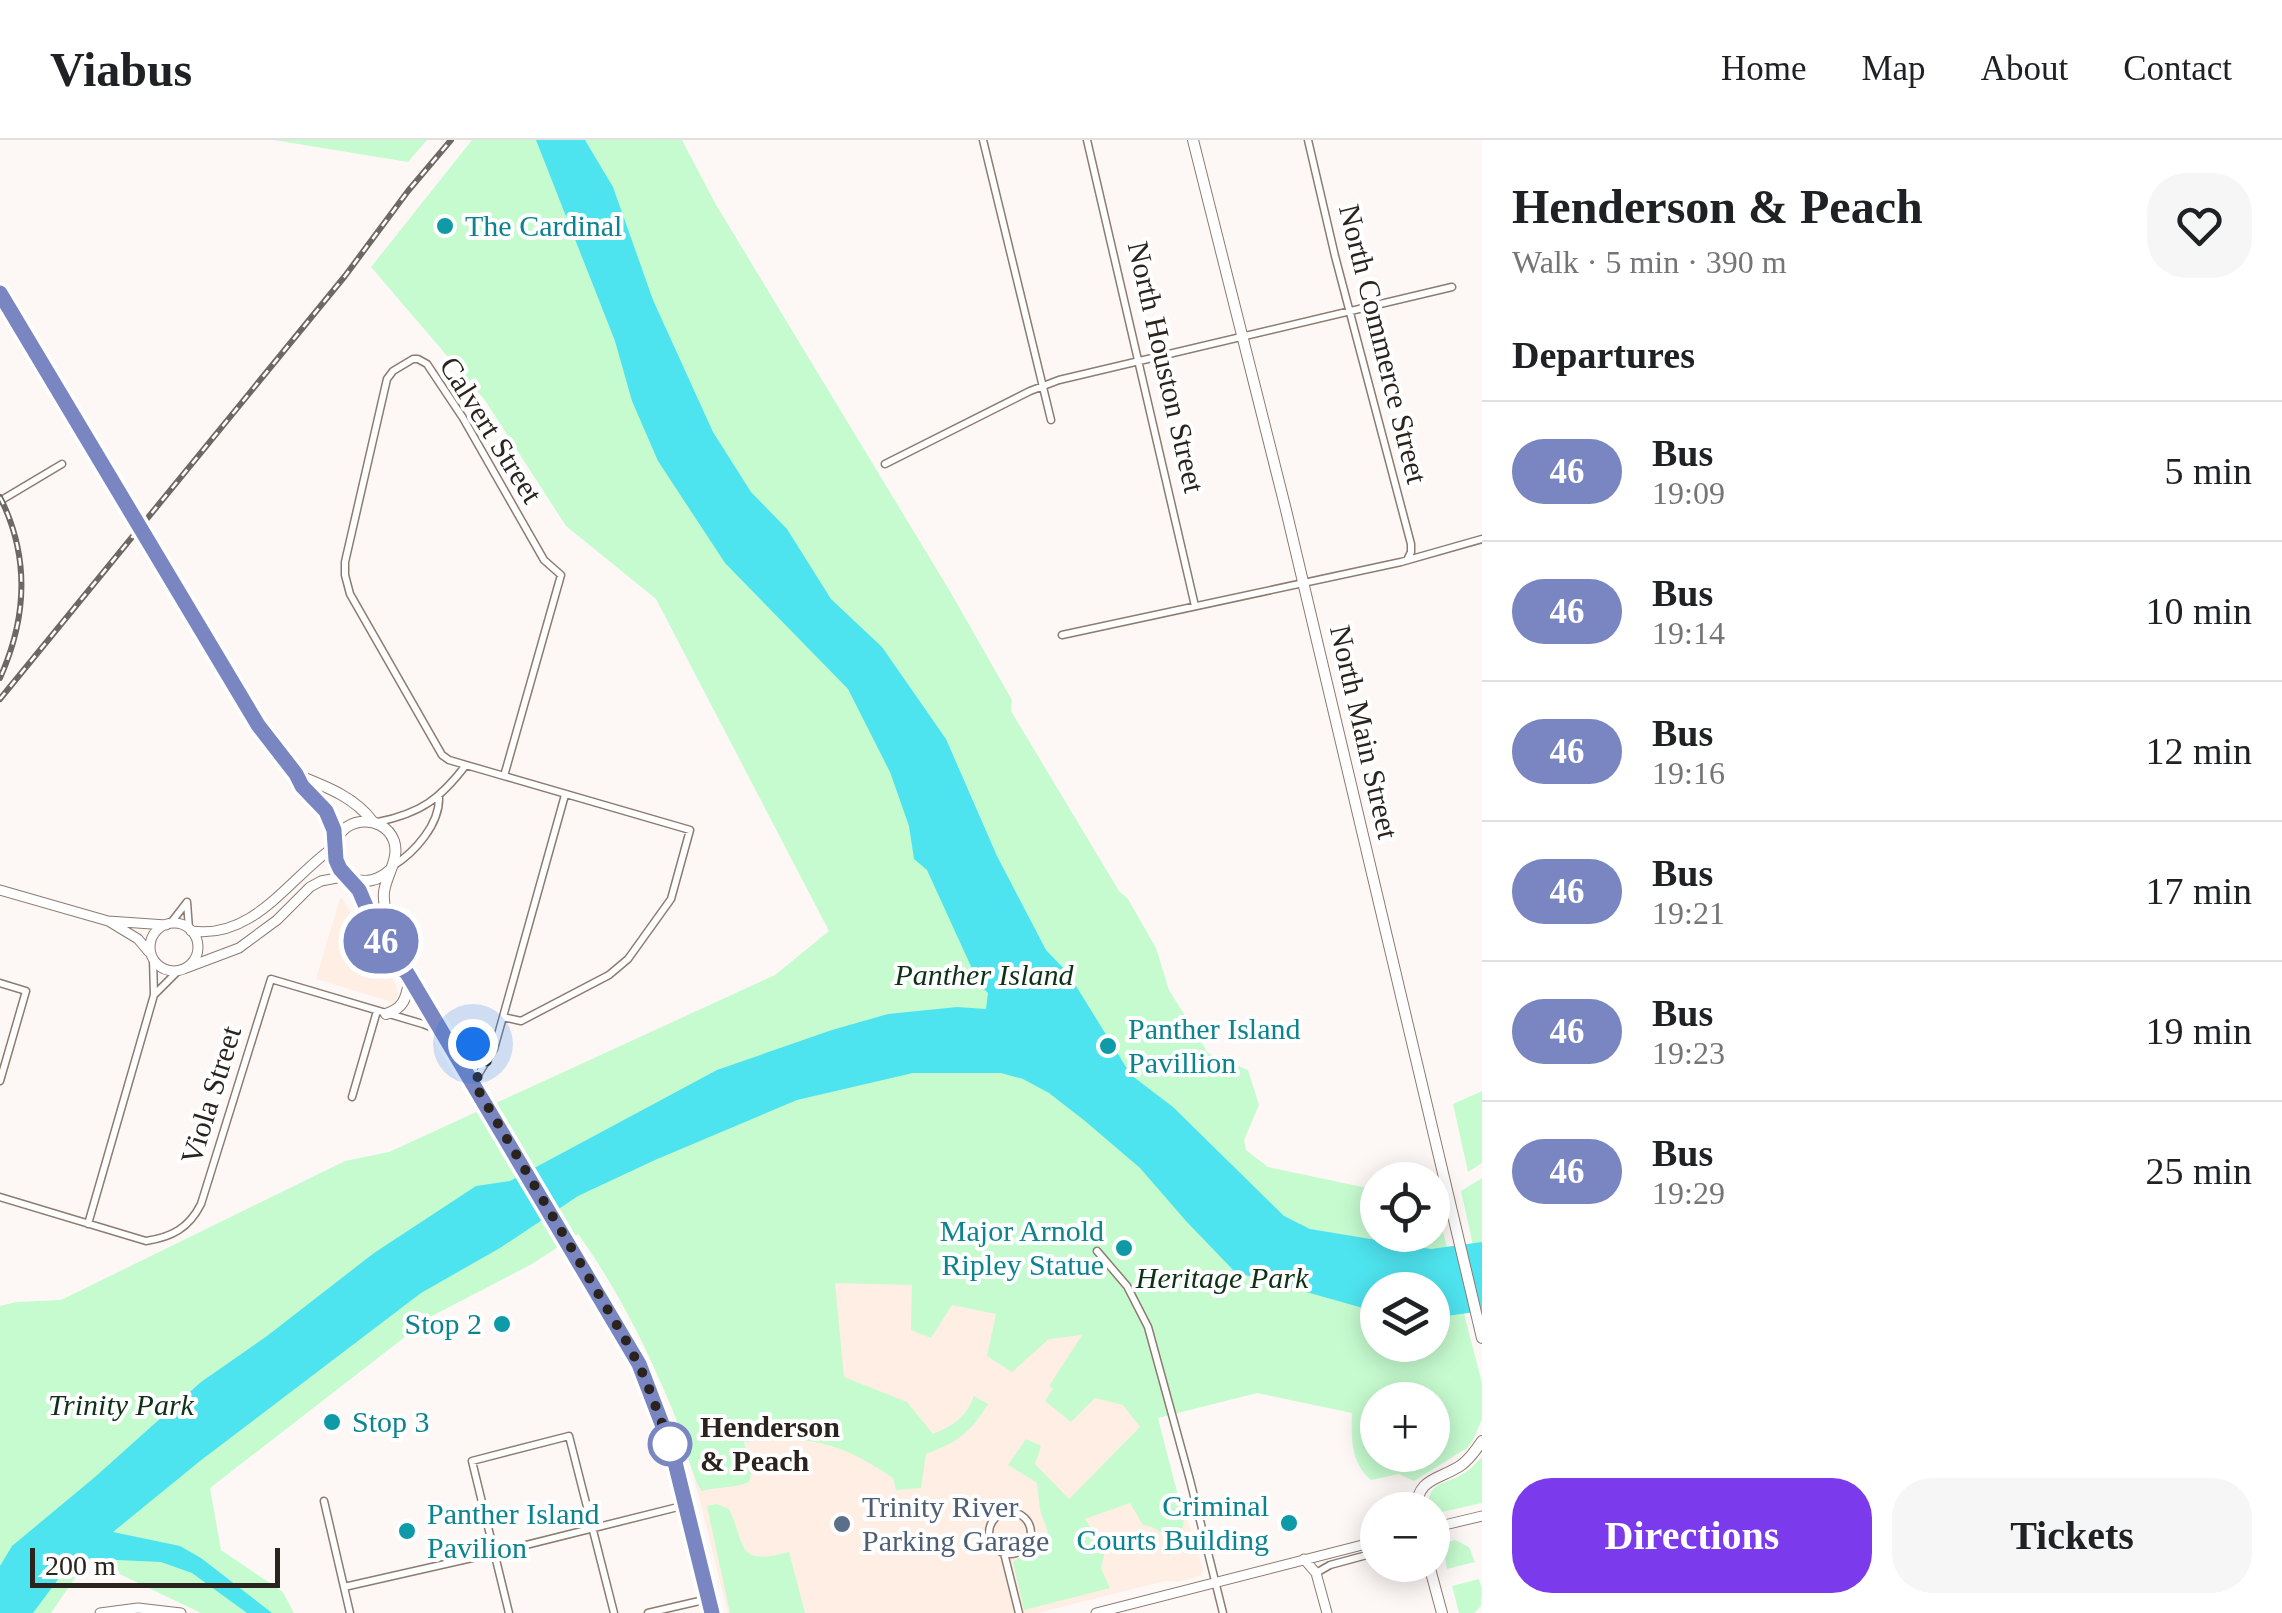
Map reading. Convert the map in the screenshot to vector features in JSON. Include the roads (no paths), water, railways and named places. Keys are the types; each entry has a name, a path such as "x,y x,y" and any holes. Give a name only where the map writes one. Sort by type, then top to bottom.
{"main road":[{"name":"North Main Street","path":"1193,140 1303,582 1482,1338"},
{"path":"0,294 258,725 302,786 326,811 334,830 336,860 359,890 390,959 408,976 628,1344 672,1450 712,1613"},
{"path":"296,774 348,798 374,822"},
{"path":"0,890 108,921 176,924 210,933 224,931 246,921 335,844 341,832 352,824 360,820 374,822 385,828 396,846 384,892 386,913 403,952 408,976 403,1005 382,1012"},
{"path":"108,921 138,939 164,969 183,969 239,948 277,920 310,887 329,879 376,880 391,868"},
{"path":"152,957 152,936 168,925"},
{"path":"183,969 198,951 190,930"},
{"path":"1420,1492 1480,1447"},
{"path":"1450,1524 1482,1516"},
{"path":"1096,1613 1360,1545"},
{"path":"1304,1559 1316,1573 1326,1613"},
{"path":"1434,1582 1442,1613"},
{"path":"100,1613 138,1608 181,1613"}],"street":[{"path":"984,140 1051,420"},
{"name":"North Houston Street","path":"1087,140 1196,606"},
{"name":"North Commerce Street","path":"1308,140 1411,544 1408,558"},
{"path":"885,464 1043,386 1452,286"},
{"name":"Calvert Street","path":"503,1016 522,1020 609,975 628,959 671,899 690,830 466,765 442,755 350,594 344,568 386,380 418,359 427,364 463,418 544,560 561,575 504,776"},
{"path":"0,501 62,464"},
{"path":"1062,635 1401,562 1482,538"},
{"path":"374,822 408,814 439,797 466,765"},
{"path":"474,1083 494,1049 565,794"},
{"path":"391,868 424,837 440,808 439,797"},
{"path":"168,925 187,902 190,930"},
{"path":"0,1197 88,1224 154,995 152,957"},
{"path":"154,995 183,969"},
{"name":"Viola Street","path":"88,1224 146,1241 165,1238 190,1222 201,1204 271,979 382,1012"},
{"path":"0,983 26,990 0,1081"},
{"path":"352,1098 382,1012 494,1049"},
{"path":"1098,1250 1127,1286 1148,1326 1224,1613"},
{"path":"509,1613 472,1461 569,1436 614,1613"},
{"path":"324,1501 350,1613"},
{"path":"344,1588 687,1504"},
{"path":"1004,1553 1019,1552 1029,1542 1028,1521 1016,1512 1001,1514 991,1524 990,1538 1004,1553 1019,1613"},
{"path":"1316,1573 1360,1557"},
{"path":"648,1613 709,1599"}],"water":[{"path":"536,140 585,140 613,187 653,300 713,432 751,492 787,529 831,599 882,647 946,739 997,856 1046,950 1068,973 1131,1075 1173,1107 1284,1216 1310,1229 1360,1237 1360,1252 1450,1252 1450,1246 1482,1242 1482,1311 1450,1316 1450,1272 1360,1272 1360,1307 1235,1272 1140,1168 1049,1093 1001,1073 913,1073 797,1100 578,1196 500,1248 421,1293 113,1532 180,1546 272,1613 247,1613 192,1573 161,1562 74,1558 33,1613 0,1613 0,1566 12,1546 201,1382 374,1253 476,1186 510,1181 717,1070 832,1030 888,1014 957,1007 986,1009 988,993 979,984 927,870 914,859 909,826 890,772 848,689 725,563 658,461 632,401 615,341"}],"railway":[{"path":"0,699 451,140"},
{"path":"0,497 16,542 21,588 16,633 0,678"}],"place":[{"name":"The Cardinal","path":"445,226"},
{"name":"Panther Island Pavillion","path":"1108,1046"},
{"name":"Major Arnold Ripley Statue","path":"1124,1248"},
{"name":"Stop 2","path":"502,1324"},
{"name":"Stop 3","path":"332,1422"},
{"name":"Henderson & Peach","path":"670,1444"},
{"name":"Criminal Courts Building","path":"1289,1523"},
{"name":"Trinity River Parking Garage","path":"842,1524"},
{"name":"Panther Island Pavilion","path":"407,1531"}],"park label":[{"name":"Panther Island","path":"984,975"},
{"name":"Heritage Park","path":"1222,1278"},
{"name":"Trinity Park","path":"121,1405"}]}
